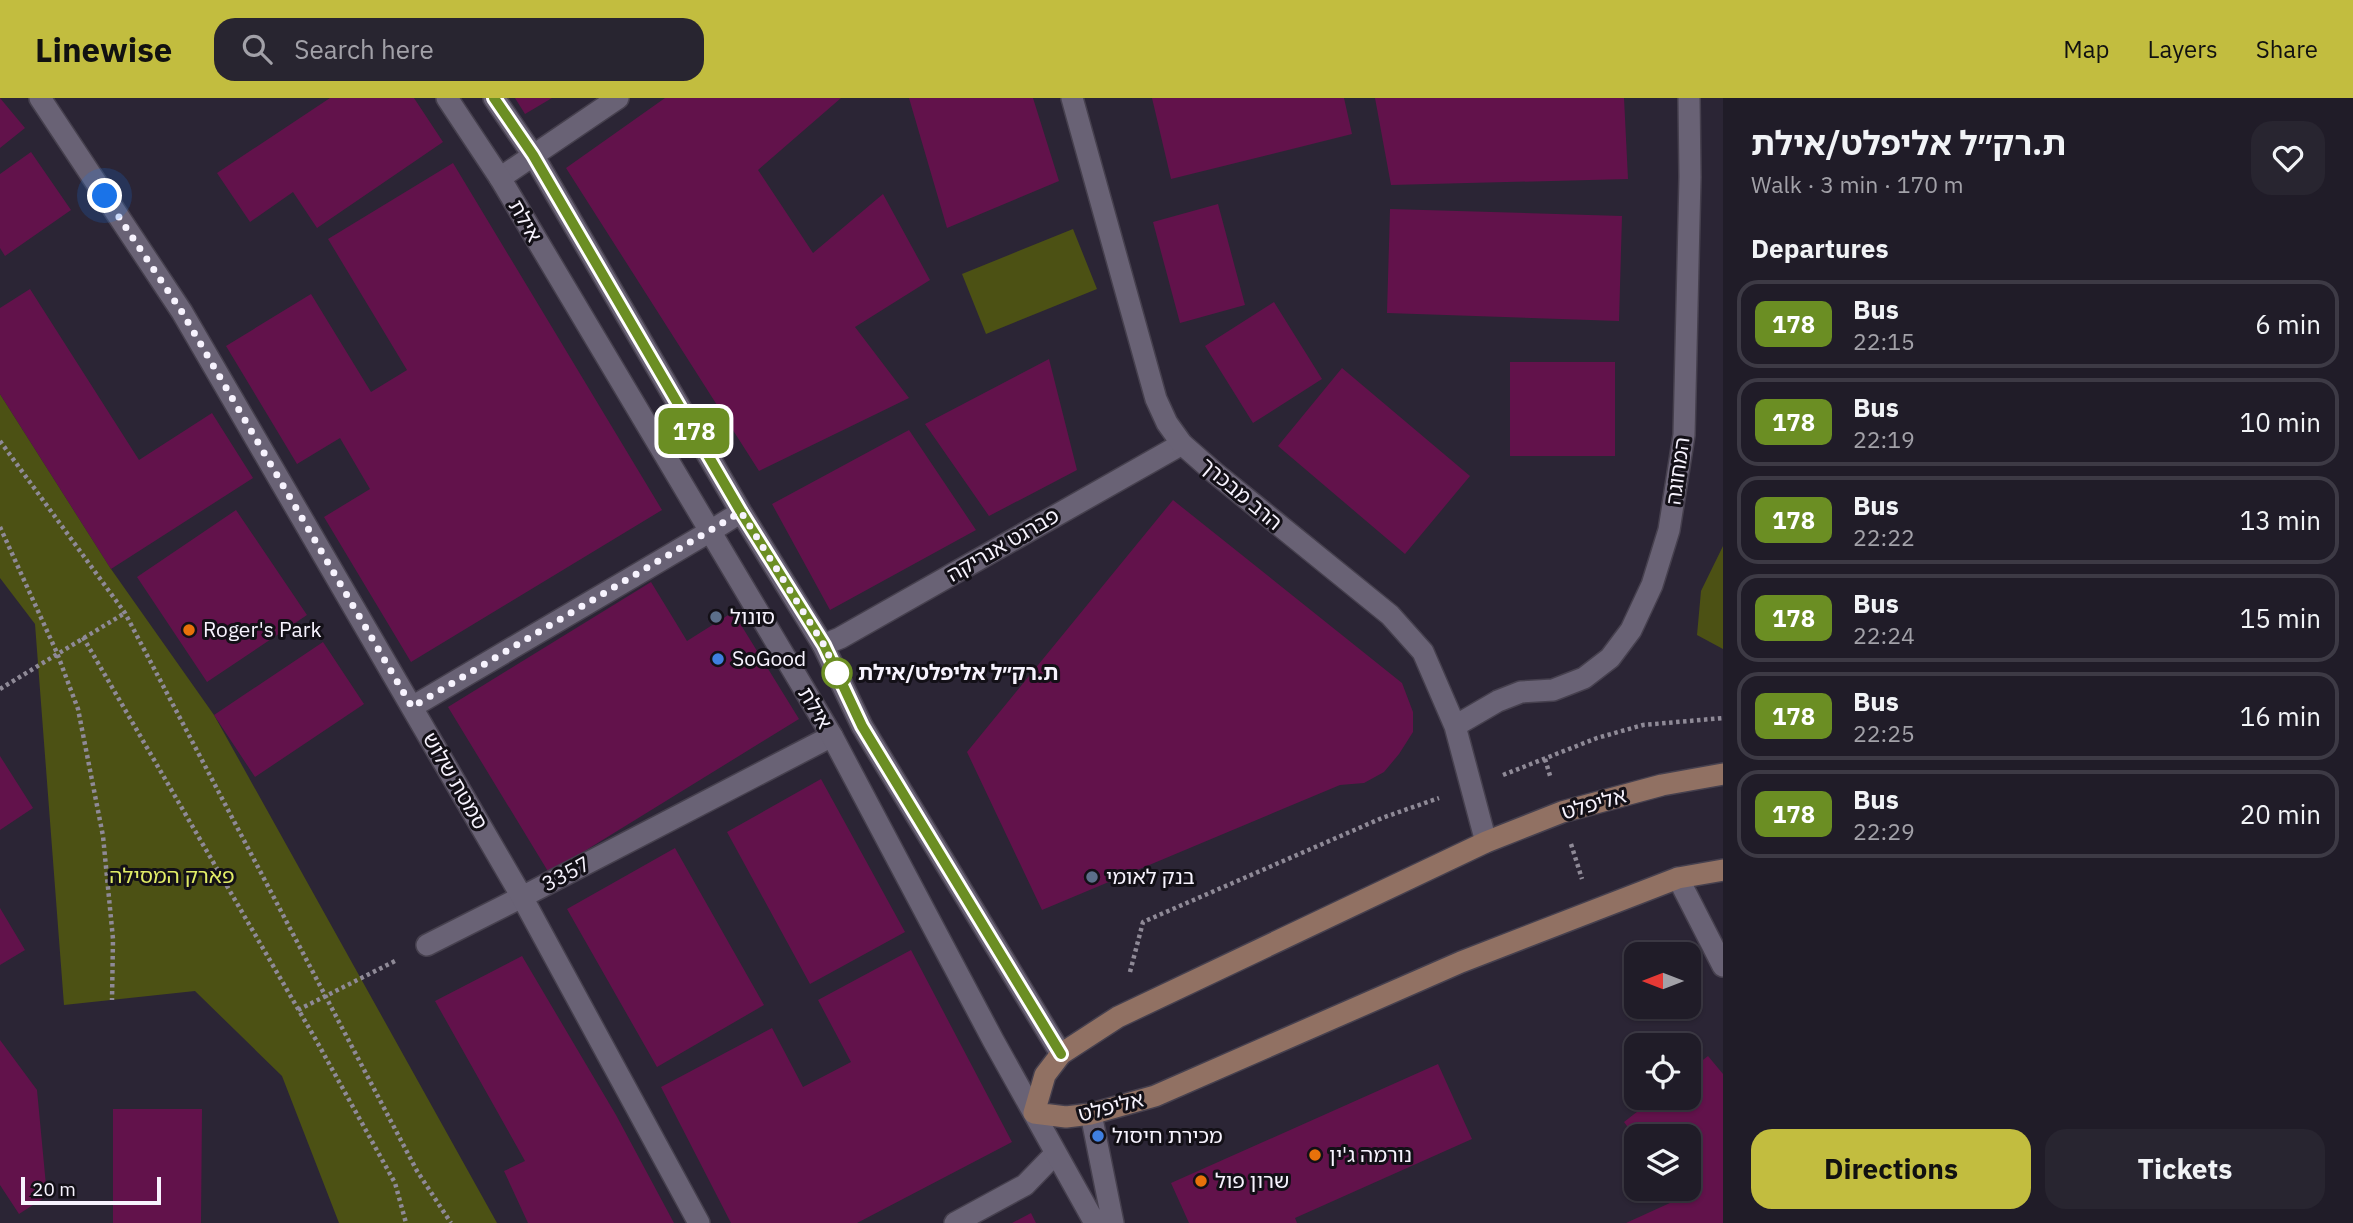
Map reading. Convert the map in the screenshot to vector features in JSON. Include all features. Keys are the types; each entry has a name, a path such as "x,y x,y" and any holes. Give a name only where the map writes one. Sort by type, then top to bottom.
{"main road":[{"name":"אליפלט","path":"1723,774 1662,785 1562,813 1486,842 1118,1017 1061,1054 1045,1075 1034,1112 1066,1117 1091,1114 1155,1096 1461,962 1678,878 1723,870"}],"street":[{"name":"סמטת שלוש","path":"40,98 182,312 522,897 699,1223"},
{"name":"אילת","path":"447,98 500,178 832,736 993,1040 1094,1223"},
{"name":"אילת","path":"494,98 533,155 741,512 824,645 862,726 1061,1054"},
{"path":"500,178 618,98"},
{"name":"הרב מבכרך","path":"1072,98 1156,399 1167,423 1182,444 1390,615 1423,652 1455,726 1486,842"},
{"name":"המחוגה","path":"1455,726 1498,701 1521,692 1553,690 1584,678 1610,659 1631,630 1652,585 1670,530 1684,435 1690,177 1689,98"},
{"name":"פברגט אנריקה","path":"824,645 1182,444"},
{"path":"412,707 741,512"},
{"name":"3357","path":"427,945 832,736"},
{"path":"1678,878 1723,966"},
{"path":"1091,1114 1113,1223"},
{"path":"955,1223 1025,1185 1055,1154"}],"path":[{"path":"0,441 125,613 417,1171 451,1223"},
{"path":"0,527 57,653 78,709 103,836 113,939 112,1000"},
{"path":"0,689 125,613"},
{"path":"83,637 395,1183 406,1223"},
{"path":"1143,922 1382,818 1472,787 1597,738 1643,724 1723,718"},
{"path":"298,1010 427,945"}],"green space":[{"path":"1073,229 1097,289 986,334 962,274"},
{"name":"פארק המסילה","path":"0,394 111,569 214,715 497,1223 339,1223 282,1076 195,991 64,1005 35,624 0,578"},
{"path":"1723,546 1723,649 1697,635 1701,591"}],"building":[{"path":"0,98 25,128 0,148"},
{"path":"330,98 414,98 443,142 317,228 293,192 250,222 217,173"},
{"path":"515,98 552,98 525,114"},
{"path":"665,98 841,98 758,170 813,253 883,194 930,280 855,327 909,398 759,471 566,168"},
{"path":"909,98 1033,98 1059,181 947,228"},
{"path":"1152,98 1344,98 1352,134 1171,179"},
{"path":"1375,98 1624,98 1628,179 1391,185"},
{"path":"31,152 71,210 5,256 0,248 0,174"},
{"path":"453,163 662,510 411,662 324,517 370,489 340,438 297,464 226,346 311,294 371,392 407,370 328,239"},
{"path":"1218,204 1245,305 1180,323 1153,222"},
{"path":"1390,209 1622,216 1619,321 1387,313"},
{"path":"30,289 139,460 212,413 253,478 111,569 0,394 0,308"},
{"path":"1274,302 1322,379 1253,423 1205,346"},
{"path":"1049,359 1077,470 989,516 925,424"},
{"path":"1510,362 1615,362 1615,456 1510,456"},
{"path":"1342,368 1470,476 1405,554 1278,446"},
{"path":"909,430 976,530 830,610 772,504"},
{"path":"1173,500 1402,683 1413,712 1413,732 1384,772 1364,783 1340,785 1042,910 967,752"},
{"path":"236,510 307,615 207,682 137,577"},
{"path":"651,582 687,641 733,612 799,719 549,873 448,707"},
{"path":"323,642 364,704 255,777 214,715"},
{"path":"0,756 33,808 0,830"},
{"path":"821,779 905,932 810,984 727,832"},
{"path":"675,848 764,1005 657,1067 567,909"},
{"path":"0,908 25,950 0,965"},
{"path":"911,950 1012,1142 857,1223 731,1223 661,1087 772,1028 803,1087 851,1062 818,1000"},
{"path":"522,956 616,1115 674,1223 528,1223 504,1171 525,1161 435,1001"},
{"path":"0,1040 37,1090 47,1196 19,1214 0,1185"},
{"path":"1708,1056 1723,1074 1723,1223 1626,1223 1674,1201 1701,1201 1701,1124 1624,1122 1639,1110 1701,1110 1701,1062"},
{"path":"1438,1064 1472,1139 1295,1218 1297,1223 1189,1223 1171,1183"},
{"path":"113,1109 202,1109 201,1223 113,1223"},
{"path":"1031,1213 1036,1223 1012,1223"}],"bus line":[{"name":"178","path":"494,98 533,155 741,512 824,645 862,726 1061,1054"}],"place":[{"name":"סונול","path":"716,617"},
{"name":"Roger's Park","path":"189,630"},
{"name":"SoGood","path":"718,659"},
{"name":"ת.רק״ל אליפלט/אילת","path":"837,673"},
{"name":"בנק לאומי","path":"1092,877"},
{"name":"מכירת חיסול","path":"1098,1136"},
{"name":"נורמה ג'ין","path":"1315,1155"},
{"name":"שרון פול","path":"1201,1181"}],"route":[{"path":"105,196 182,312 412,707 741,512 824,645 837,673"}]}
